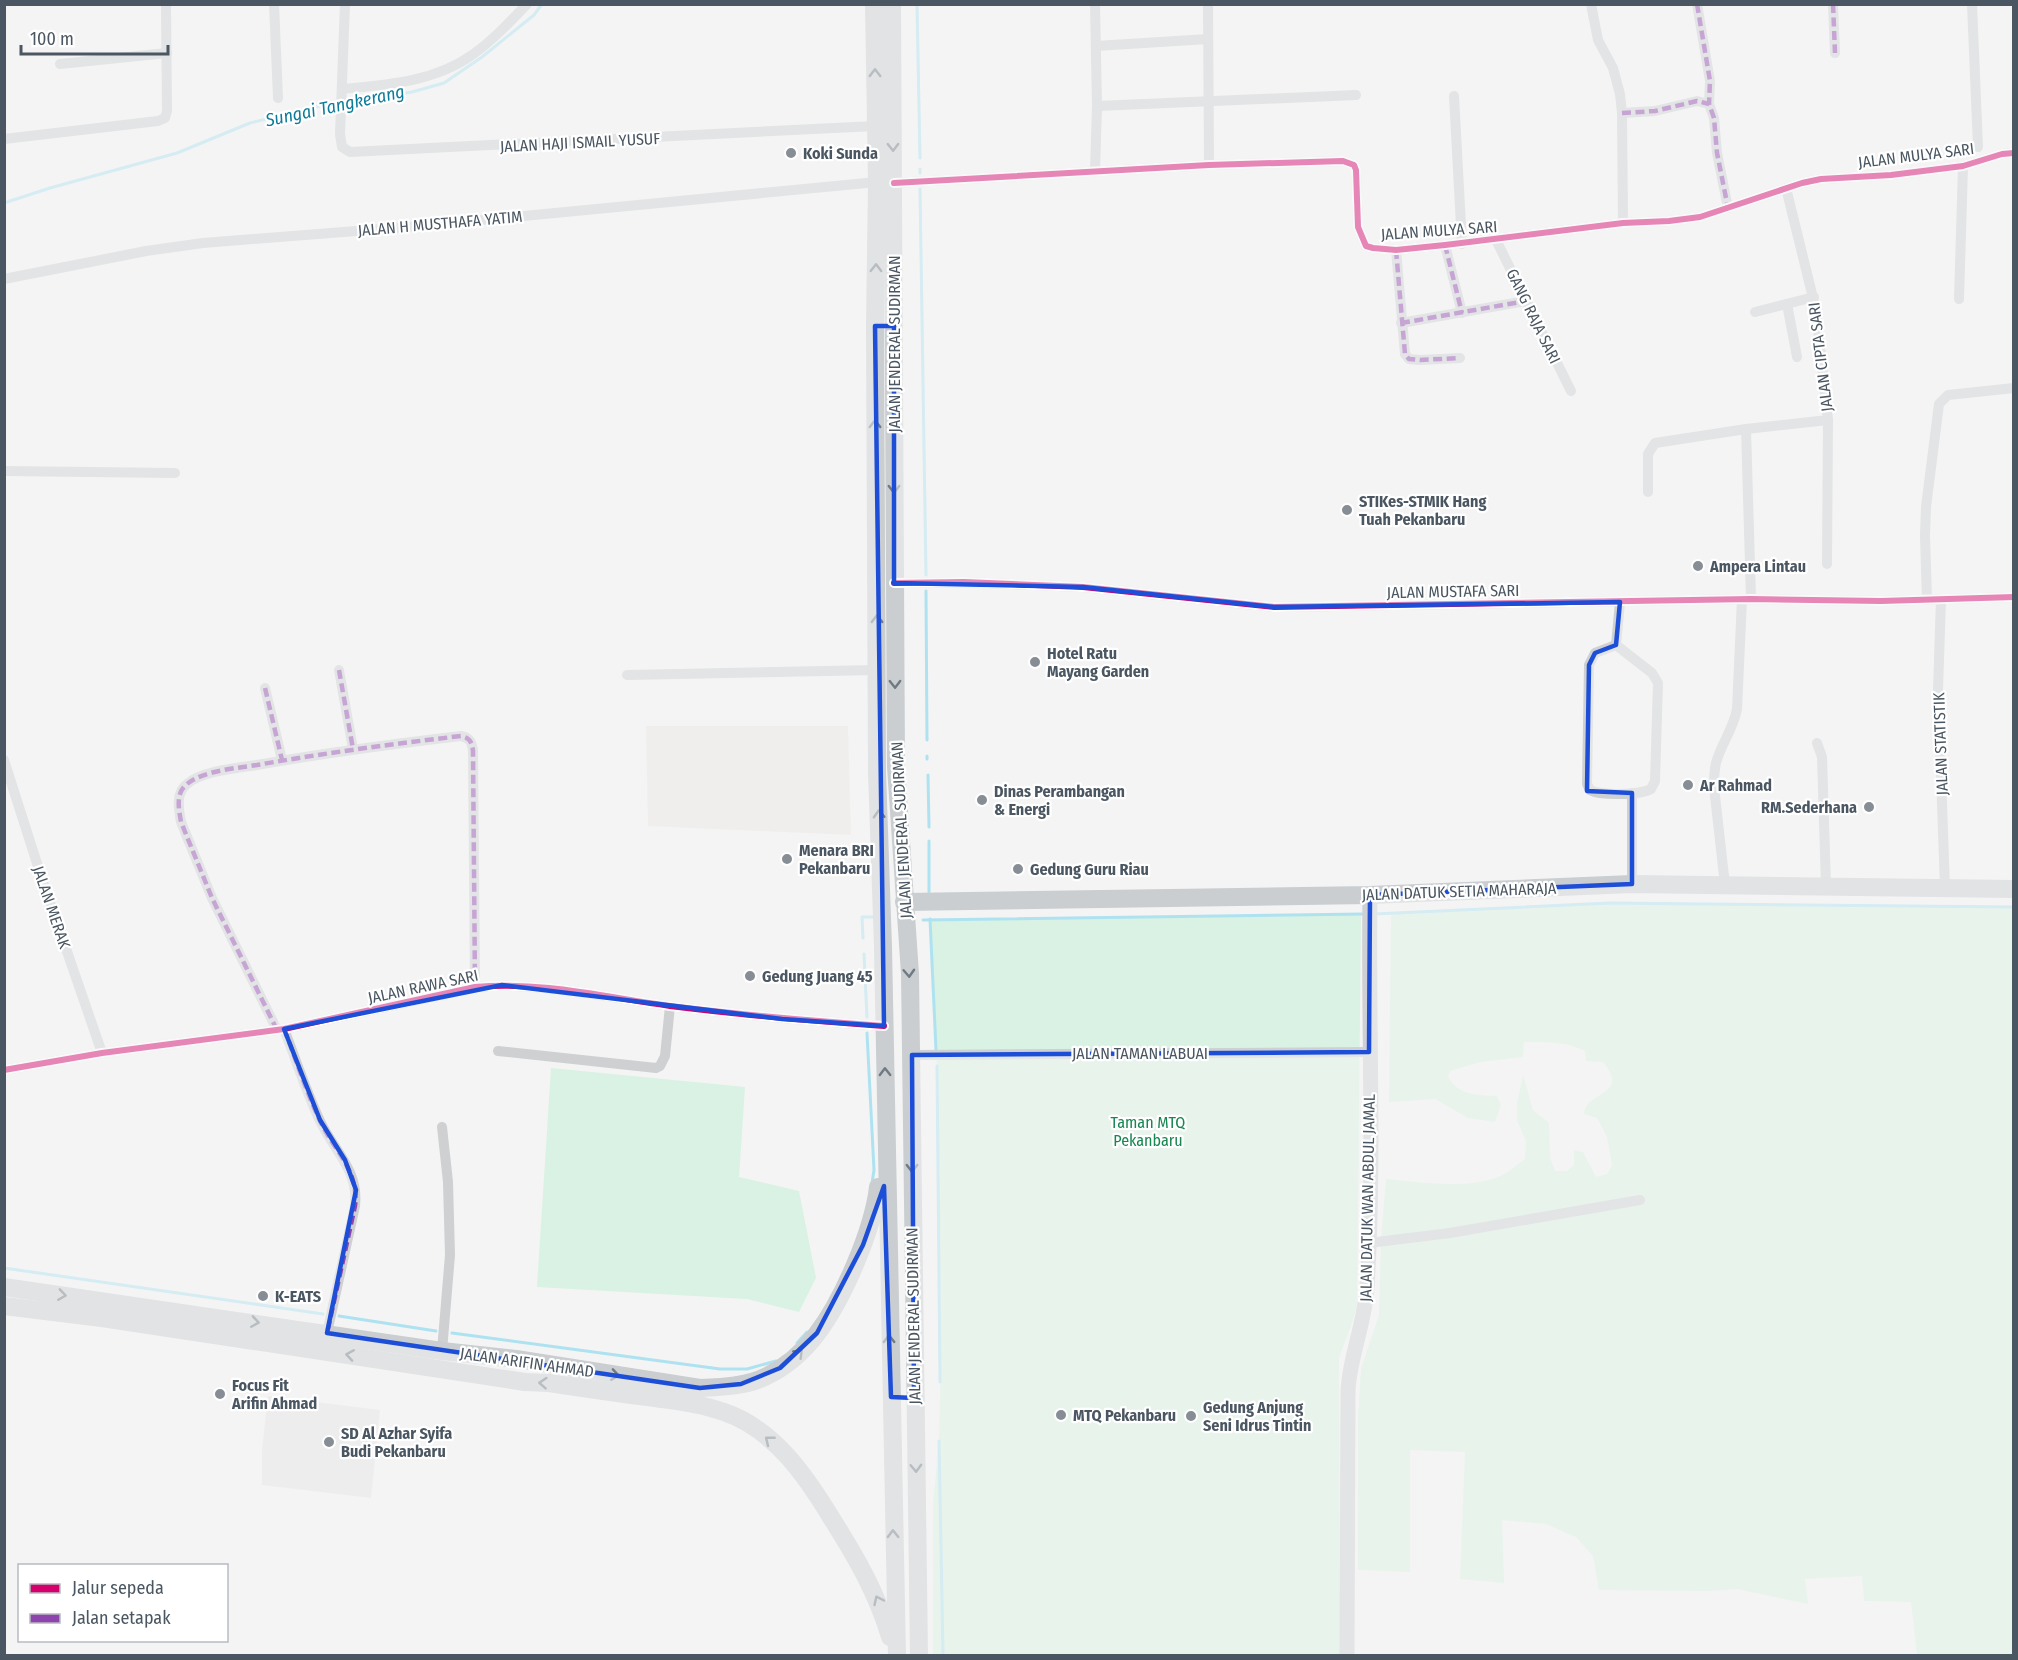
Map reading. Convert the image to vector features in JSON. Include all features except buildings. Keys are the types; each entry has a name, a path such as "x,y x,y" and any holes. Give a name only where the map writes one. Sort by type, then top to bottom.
{"main road":[{"name":"JALAN JENDERAL SUDIRMAN","path":"874,4 875,126 886,182 894,326 896,767 910,974 919,1656"},
{"name":"JALAN JENDERAL SUDIRMAN","path":"892,4 886,182 875,326 877,772 897,1656"},
{"path":"875,326 894,326"},
{"name":"JALAN DATUK SETIA MAHARAJA","path":"904,902 1370,908 1632,884 2013,889"},
{"name":"JALAN ARIFIN AHMAD","path":"4,1306 327,1333 442,1351 516,1359 700,1388 731,1386 769,1375 791,1361 817,1333 846,1282 863,1245 877,1200 886,1130"},
{"name":"JALAN ARIFIN AHMAD","path":"4,1287 514,1380 695,1404 736,1416 783,1451 818,1493 869,1581 881,1607 897,1656"},
{"path":"891,1397 914,1398"},
{"path":"892,1431 915,1431"}],"street":[{"path":"4,139 162,120 167,111 166,4"},
{"path":"274,4 278,98"},
{"name":"JALAN HAJI ISMAIL YUSUF","path":"345,4 340,110 342,147 356,153 875,126"},
{"path":"342,90 394,84 439,72 472,55 500,32 527,4"},
{"path":"1095,4 1097,106 1095,171"},
{"path":"1208,4 1209,165"},
{"path":"1590,4 1598,40 1617,80 1622,113 1623,223"},
{"path":"1697,4 1710,81 1709,104 1714,118 1717,153 1728,208"},
{"path":"1833,4 1835,52"},
{"path":"1972,4 1978,147"},
{"path":"1096,46 1209,39"},
{"path":"60,64 167,53"},
{"path":"1097,106 1356,95"},
{"path":"1454,96 1462,244"},
{"path":"1622,113 1655,111 1697,101 1709,104"},
{"name":"JALAN MULYA SARI","path":"886,182 1209,165 1348,162 1354,165 1356,170 1358,227 1361,238 1366,246 1372,249 1396,250 1496,240 1623,223 1700,217 1785,188 1821,179 1891,175 1963,166 2002,154 2013,153"},
{"path":"1959,299 1963,166"},
{"name":"JALAN H MUSTHAFA YATIM","path":"4,279 146,251 203,243 432,225 886,182"},
{"name":"JALAN CIPTA SARI","path":"1648,492 1648,454 1655,443 1746,429 1828,420 1823,357 1814,297 1785,188"},
{"name":"GANG RAJA SARI","path":"1496,240 1570,392"},
{"path":"1445,246 1462,313"},
{"path":"1396,250 1405,354 1409,359 1420,360 1460,358"},
{"path":"1755,312 1814,297"},
{"path":"1401,323 1526,301"},
{"path":"1787,304 1797,357"},
{"path":"1927,600 1926,507 1939,404 1948,395 2013,388"},
{"path":"1827,564 1828,420"},
{"path":"1725,885 1714,774 1721,750 1734,723 1737,709 1747,599 1746,429"},
{"path":"4,471 175,473"},
{"name":"JALAN MUSTAFA SARI","path":"894,584 964,582 1083,587 1274,607 1747,599 1881,601 2013,597"},
{"name":"JALAN STATISTIK","path":"1941,599 1938,690 1945,888"},
{"path":"1616,645 1620,602"},
{"path":"1616,645 1652,673 1659,690 1655,781 1647,792 1599,794 1590,790 1587,784 1589,665 1595,653 1616,645"},
{"path":"339,670 352,749"},
{"path":"627,675 877,670"},
{"path":"265,688 282,760"},
{"path":"327,1333 355,1206 356,1190 345,1160 333,1146 320,1120 281,1030 212,898 189,843 178,809 181,789 198,777 282,760 461,736 471,740 473,751 475,987"},
{"path":"1817,743 1822,757 1826,886"},
{"name":"JALAN MERAK","path":"4,760 102,1053"},
{"path":"1632,793 1632,884"},
{"name":"JALAN DATUK WAN ABDUL JAMAL","path":"1347,1656 1348,1383 1350,1362 1365,1307 1369,1243 1370,908"},
{"name":"JALAN RAWA SARI","path":"4,1070 102,1053 281,1030 475,987 502,985 540,987 782,1019 884,1026"},
{"path":"498,1051 656,1068 660,1066 665,1056 670,1006"},
{"name":"JALAN TAMAN LABUAI","path":"912,1055 1369,1052"},
{"path":"442,1127 448,1182 450,1255 442,1351"},
{"path":"1369,1243 1450,1233 1640,1200"}],"highlighted area":[{"path":"875,326 894,326 894,583 1083,587 1274,607 1620,602 1616,645 1595,653 1589,665 1587,791 1632,793 1632,884 1370,895 1369,1052 912,1055 914,1398 891,1397 884,1186 863,1245 817,1333 780,1368 741,1384 700,1388 327,1333 356,1190 345,1160 320,1120 284,1029 502,985 782,1019 884,1026"}],"shaded area":[{"path":"646,726 848,726 851,835 648,826"},
{"path":"268,1396 380,1410 371,1498 262,1485 262,1450"}],"green space":[{"path":"1610,903 2013,907 2013,1655 1917,1655 1911,1602 1864,1601 1862,1576 1805,1579 1808,1604 1737,1589 1599,1590 1593,1556 1576,1537 1546,1524 1502,1520 1504,1583 1460,1579 1465,1452 1410,1450 1410,1572 1358,1570 1358,1415 1361,1368 1379,1315 1381,1238 1386,1179 1463,1184 1493,1179 1514,1168 1525,1159 1526,1141 1517,1120 1517,1103 1523,1075 1533,1110 1549,1123 1550,1158 1555,1171 1567,1171 1574,1165 1574,1150 1583,1152 1596,1177 1607,1174 1612,1165 1607,1137 1597,1118 1584,1114 1591,1101 1610,1087 1612,1081 1610,1073 1603,1062 1586,1061 1585,1051 1570,1045 1524,1042 1523,1057 1480,1062 1450,1071 1448,1076 1456,1087 1468,1093 1497,1096 1501,1105 1495,1122 1468,1118 1435,1099 1389,1102 1391,913"},
{"name":"Taman MTQ Pekanbaru","path":"1361,914 1357,1305 1339,1358 1340,1655 933,1655 933,1505 939,1441 941,1343 937,1070 930,919"},
{"path":"551,1068 745,1087 739,1177 799,1191 816,1278 799,1312 747,1299 537,1287"}],"waterway":[{"name":"Sungai Tangkerang","path":"345,102 412,92 444,83 482,57 534,15 542,4"},
{"path":"917,4 920,158"},
{"name":"Sungai Tangkerang","path":"4,203 177,153 250,123 338,103"},
{"path":"920,189 926,575"},
{"path":"926,591 927,740"},
{"path":"928,775 929,827"},
{"path":"929,841 929,892"},
{"path":"1374,914 1610,903 2014,907"},
{"path":"923,920 1364,914"},
{"path":"863,938 862,917 874,917"},
{"path":"930,919 936,1050"},
{"path":"864,954 867,1017"},
{"path":"867,1033 874,1170 872,1183"},
{"path":"937,1066 940,1382"},
{"path":"4,1268 323,1314"},
{"path":"339,1316 436,1331"},
{"path":"797,1343 807,1332"},
{"path":"452,1333 720,1369 747,1369 776,1361"},
{"path":"939,1441 943,1656"}],"marked path":[{"path":"1697,4 1710,81 1709,104"},
{"path":"1833,4 1835,53"},
{"path":"1622,113 1655,111 1697,101 1709,104 1714,118 1717,153 1728,208"},
{"path":"1445,245 1462,313"},
{"path":"1396,250 1405,354 1409,359 1420,360 1460,358"},
{"path":"1401,323 1526,301"},
{"path":"339,670 353,749"},
{"path":"265,688 282,760"},
{"path":"277,1030 212,898 181,822 179,797 183,788 201,776 220,771 410,742 461,736 468,739 473,751 475,987"},
{"path":"284,1029 315,1110 349,1171 355,1193 355,1206 327,1333"}],"cycle path":[{"path":"894,183 1209,165 1343,161 1354,165 1356,170 1358,227 1366,246 1396,250 1623,223 1700,217 1802,183 1821,179 1891,175 1963,166 2002,154 2014,153"},
{"path":"894,583 964,582 1083,587 1274,607 1751,599 1881,601 2014,597"},
{"path":"4,1070 102,1053 284,1029 475,987 549,988 670,1006 884,1026"}],"place":[{"name":"Koki Sunda","path":"791,153"},
{"name":"STIKes-STMIK Hang Tuah Pekanbaru","path":"1347,510"},
{"name":"Ampera Lintau","path":"1698,566"},
{"name":"Hotel Ratu Mayang Garden","path":"1035,662"},
{"name":"Ar Rahmad","path":"1688,785"},
{"name":"Dinas Perambangan & Energi","path":"982,800"},
{"name":"RM.Sederhana","path":"1869,807"},
{"name":"Menara BRI Pekanbaru","path":"787,859"},
{"name":"Gedung Guru Riau","path":"1018,869"},
{"name":"Gedung Juang 45","path":"750,976"},
{"name":"K-EATS","path":"263,1296"},
{"name":"Focus Fit Arifin Ahmad","path":"220,1394"},
{"name":"MTQ Pekanbaru","path":"1061,1415"},
{"name":"Gedung Anjung Seni Idrus Tintin","path":"1191,1416"},
{"name":"SD Al Azhar Syifa Budi Pekanbaru","path":"329,1442"}]}
